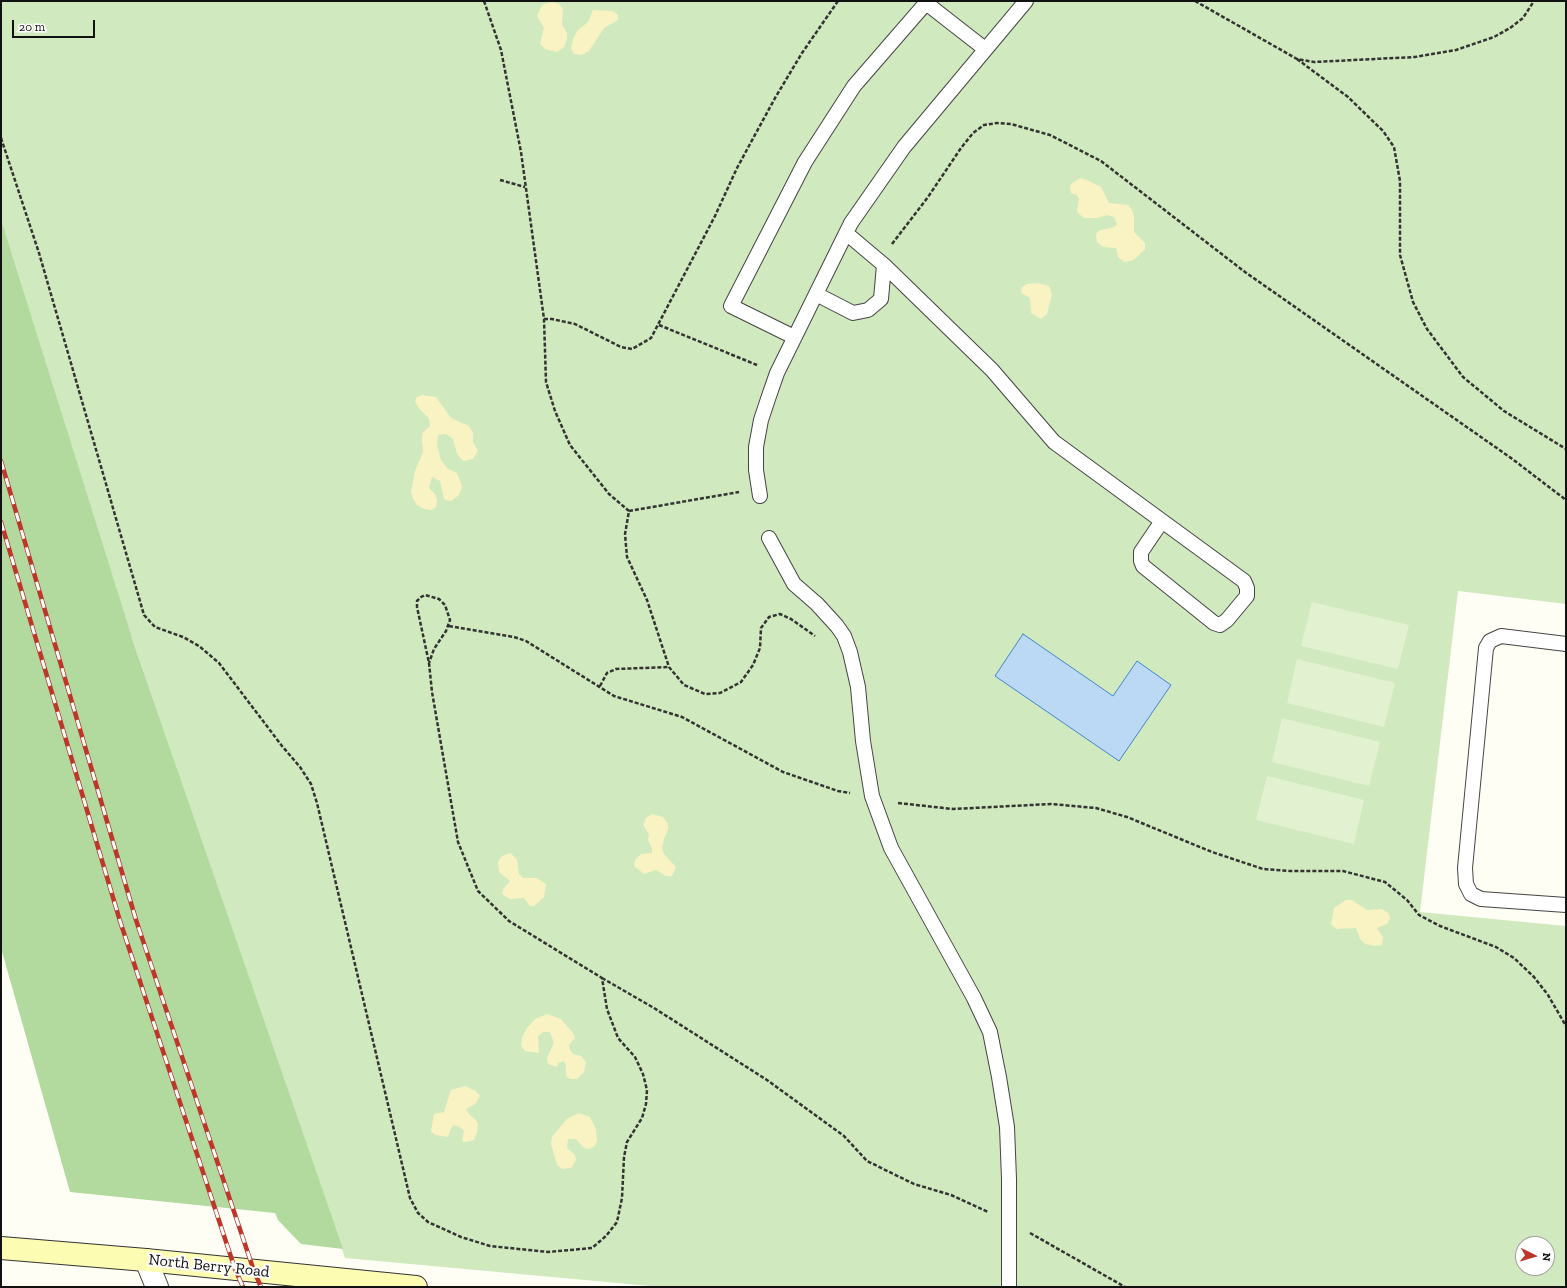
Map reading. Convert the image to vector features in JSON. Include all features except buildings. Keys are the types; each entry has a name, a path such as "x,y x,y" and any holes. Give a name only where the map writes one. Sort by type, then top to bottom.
{"main road":[{"name":"North Berry Road","path":"1,1248 146,1260 416,1287"}],"street":[{"path":"146,1260 156,1287"}],"lane":[{"path":"759,492 756,470 756,446 761,420 777,373 851,223 904,147 1026,1"},
{"path":"794,337 731,306 805,162 854,86 926,3 985,49"},
{"path":"846,233 884,266 992,370 1054,442 1162,521 1244,581 1247,588 1247,596 1227,620 1220,625 1214,623 1143,566 1140,560 1141,552 1162,521"},
{"path":"816,294 853,313 868,310 881,299 884,266"},
{"path":"769,538 794,584 817,604 844,636 850,652 858,687 863,741 872,796 891,848 974,998 990,1032 1007,1127 1010,1223 1009,1287"},
{"path":"1566,644 1501,636 1490,641 1486,648 1465,868 1466,884 1471,894 1481,899 1566,905"}],"path":[{"path":"484,1 501,50 521,152 544,319 546,382 555,411 570,445 609,494 629,511 759,492"},
{"path":"544,319 552,319 575,324 621,347 632,349 651,338 715,216 737,168 775,98 802,53 838,1"},
{"path":"1195,1 1297,59 1348,97 1382,131 1394,147 1400,181 1400,255 1413,302 1427,329 1463,377 1504,411 1566,449"},
{"path":"1297,59 1314,62 1416,57 1456,50 1494,37 1510,28 1523,18 1534,1"},
{"path":"884,266 891,245 974,133 984,125 997,123 1011,124 1050,135 1101,161 1246,272 1511,458 1566,500"},
{"path":"1,138 39,253 144,615 155,627 183,637 199,646 219,663 282,746 300,767 311,784 317,802 404,1178 410,1198 418,1214 428,1222 461,1237 490,1246 548,1252 592,1248 606,1236 617,1222 622,1198 624,1157 627,1142 642,1118 646,1104 647,1090 635,1057 618,1038 610,1016 602,978"},
{"path":"500,180 525,187"},
{"path":"659,325 777,373"},
{"path":"629,511 625,534 627,557 647,600 669,667 684,685 705,694 720,693 741,682 753,665 760,648 761,628 769,617 780,614 791,619 818,638 844,636"},
{"path":"429,663 434,649 449,626 450,614 445,605 439,599 431,596 421,597 418,601 417,607 429,663 432,692 458,842 478,891 509,921 654,1008 767,1080 844,1136 867,1161 914,1184 950,1195 1010,1223 1125,1287"},
{"path":"449,626 514,637 526,641 614,696 682,717 783,772 838,791 872,796 895,802 953,809 1007,808 1051,804 1096,808 1127,817 1212,852 1263,869 1290,871 1343,871 1385,882 1408,900 1419,915 1440,926 1496,947 1514,958 1534,977 1548,995 1566,1026"},
{"path":"600,686 607,673 616,669 669,667"}],"green space":[{"path":"1,1 1566,1 1566,604 1458,591 1420,912 1566,926 1566,1287 661,1287 345,1258 128,626 1,219"},
{"path":"1,219 134,644 343,1249 301,1244 278,1220 275,1213 70,1192 1,948"},
{"path":"1312,602 1409,625 1398,669 1301,646"},
{"path":"1297,659 1395,683 1384,727 1287,703"},
{"path":"1282,718 1380,742 1369,786 1272,762"},
{"path":"1267,776 1364,800 1354,844 1256,820"}],"sand":[{"path":"552,2 559,4 563,9 562,24 567,33 567,39 564,47 557,52 545,49 540,44 544,28 537,16 542,5"},
{"path":"593,10 613,11 618,15 618,20 604,28 589,51 582,55 574,54 571,49 573,39 578,30 588,22"},
{"path":"1080,178 1101,187 1109,203 1128,205 1132,210 1134,217 1134,232 1145,243 1145,249 1134,260 1124,262 1118,257 1116,248 1103,247 1097,242 1096,235 1098,231 1114,227 1117,224 1114,217 1107,215 1098,218 1084,218 1077,212 1079,199 1077,195 1071,193 1070,188 1071,184"},
{"path":"1038,283 1049,286 1052,294 1047,314 1041,319 1031,313 1030,298 1021,293 1022,287 1027,284"},
{"path":"422,395 436,397 451,418 469,426 473,433 473,442 478,451 473,459 463,461 457,454 453,439 446,434 438,435 437,445 441,460 448,469 457,473 462,486 459,495 451,501 446,500 444,499 440,481 432,477 429,488 435,494 437,500 436,507 432,510 424,509 417,505 413,499 411,491 415,471 423,452 423,432 430,426 429,419 418,407 415,401 417,397"},
{"path":"652,814 663,817 668,824 668,829 662,848 664,854 676,867 672,876 666,876 656,870 644,874 634,866 635,860 641,854 652,853 652,848 648,840 649,834 643,825 646,818"},
{"path":"510,853 517,859 519,874 523,878 537,878 546,884 544,897 534,906 530,906 524,898 510,899 502,894 503,889 510,881 499,872 498,862 502,856"},
{"path":"1346,900 1352,900 1367,910 1382,909 1389,914 1390,918 1387,924 1377,928 1383,937 1382,945 1375,946 1365,944 1360,939 1356,928 1336,929 1331,924 1334,908"},
{"path":"547,1014 561,1019 573,1033 575,1038 569,1045 570,1050 573,1054 581,1056 586,1062 584,1072 577,1079 570,1079 566,1076 566,1066 564,1061 558,1063 557,1067 548,1064 547,1058 554,1043 550,1032 544,1032 538,1036 539,1053 525,1051 521,1046 522,1038 527,1028 535,1019"},
{"path":"465,1086 476,1091 480,1096 475,1104 466,1109 478,1123 474,1140 465,1142 462,1141 464,1131 460,1127 454,1125 451,1128 448,1137 435,1135 431,1131 434,1114 444,1112 451,1090"},
{"path":"579,1113 590,1117 596,1129 597,1141 595,1146 589,1149 584,1148 576,1139 568,1139 567,1148 575,1155 576,1160 571,1168 562,1169 557,1165 551,1144 552,1137 567,1119"}],"water":[{"path":"1023,634 1113,696 1137,661 1171,685 1119,761 995,676"}],"railway":[{"path":"1,461 136,920 254,1271 261,1287"},
{"path":"1,522 120,921 235,1269 243,1287"}]}
